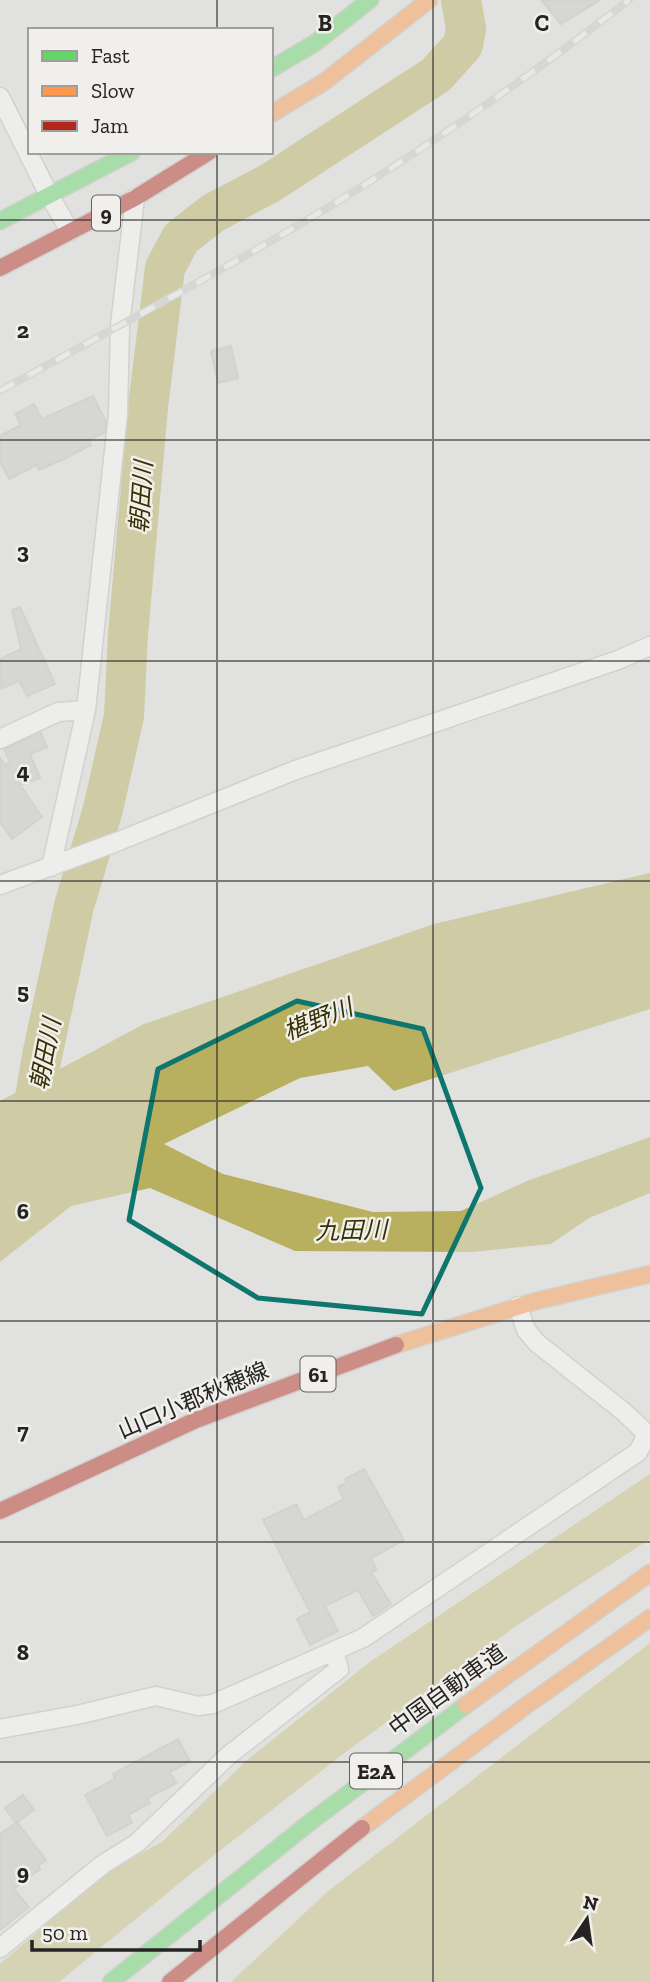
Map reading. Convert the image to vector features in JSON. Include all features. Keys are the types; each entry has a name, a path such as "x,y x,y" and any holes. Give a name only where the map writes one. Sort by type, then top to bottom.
{"main road":[{"path":"273,68 315,43 370,0"},
{"path":"273,113 324,82 429,0"},
{"name":"9","path":"0,221 128,154"},
{"name":"9","path":"0,268 135,198 206,154"},
{"name":"山口小郡秋穂線","path":"0,1511 196,1420 421,1335 518,1306 650,1273"},
{"name":"中国自動車道","path":"111,1982 218,1894 431,1729 650,1573"},
{"name":"E2A","path":"170,1982 398,1799 483,1735 650,1618"}],"street":[{"path":"0,97 28,153"},
{"path":"28,154 70,231"},
{"path":"58,864 86,710 118,414 120,325 135,198"},
{"path":"0,886 293,771 618,660 650,646"},
{"path":"0,739 58,712 86,710"},
{"path":"0,1730 156,1696 198,1706 214,1704 363,1638 638,1452 645,1432 537,1343 526,1330 518,1306"},
{"path":"0,1948 102,1865 137,1843 229,1755 339,1669 334,1651"}],"highlighted area":[{"path":"297,1001 423,1029 481,1188 422,1314 258,1298 129,1220 158,1069"}],"shaded area":[{"path":"650,1474 650,1539 516,1626 338,1758 59,1982 0,1982 0,1964 111,1869 162,1842 247,1760 371,1661"},
{"path":"650,1643 650,1982 231,1982 327,1892"}],"water":[{"path":"650,873 650,1009 394,1091 368,1066 300,1078 164,1144 223,1174 373,1212 461,1211 527,1181 650,1137 650,1193 589,1218 551,1244 472,1252 295,1251 150,1188 71,1206 0,1262 0,1101 144,1024 434,924"}],"building":[{"path":"541,0 600,0 561,24"},
{"path":"231,346 238,378 218,383 211,351"},
{"path":"93,396 106,422 105,432 89,440 91,445 64,459 39,470 37,465 9,479 0,462 0,436 21,425 15,414 34,404 42,419"},
{"path":"20,607 55,684 27,696 19,681 0,689 0,659 21,649 12,610"},
{"path":"41,733 47,747 30,754 40,778 20,785 42,817 12,839 0,822 0,758 5,765 10,762 4,749"},
{"path":"364,1469 404,1540 371,1558 377,1570 371,1572 391,1604 373,1616 358,1590 325,1606 338,1631 310,1645 297,1619 310,1612 263,1520 296,1504 304,1520 344,1499 338,1487 347,1482 345,1479"},
{"path":"178,1739 190,1761 170,1772 176,1783 148,1798 150,1803 128,1815 132,1823 107,1836 85,1795 115,1779 113,1774"},
{"path":"23,1795 34,1810 16,1823 5,1808"},
{"path":"17,1822 46,1860 38,1866 40,1869 14,1889 29,1907 0,1930 0,1834"}],"waterway":[{"name":"朝田川","path":"29,1132 74,906 103,809 124,716 128,635 148,407 165,268 181,238 213,213 270,183 436,75 463,45 466,29 461,0"}],"railway":[{"path":"0,391 215,273 342,199 488,103 629,0"}],"traffic: fast":[{"path":"273,68 315,43 370,0"},
{"path":"0,221 128,154"},
{"path":"111,1982 309,1823 466,1705"}],"traffic: slow":[{"path":"273,113 324,82 429,0"},
{"path":"396,1345 536,1301 650,1274"},
{"path":"466,1705 650,1573"},
{"path":"362,1828 527,1705 650,1618"}],"traffic: jam":[{"path":"0,268 135,198 206,154"},
{"path":"0,1511 196,1420 396,1345"},
{"path":"170,1982 362,1828"}],"water label":[{"name":"椹野川","path":"318,1019"},
{"name":"九田川","path":"351,1230"}]}
